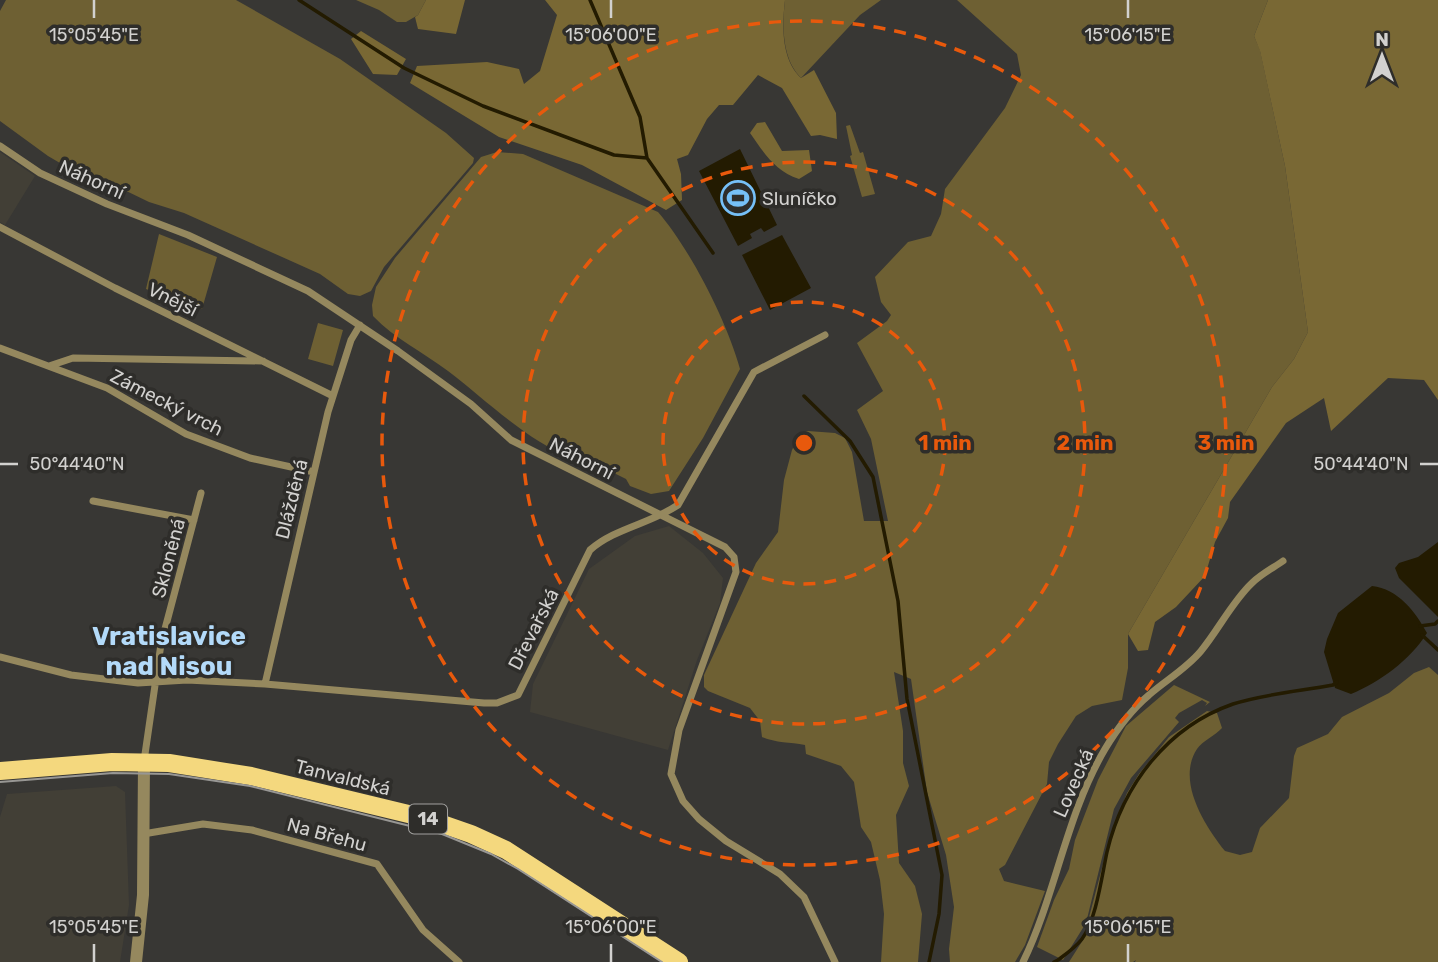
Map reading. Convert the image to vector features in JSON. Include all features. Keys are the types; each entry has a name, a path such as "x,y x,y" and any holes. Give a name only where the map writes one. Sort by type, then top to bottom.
{"main road":[{"name":"Tanvaldská","path":"0,771 112,762 205,767 251,776 455,828 486,840 534,867 679,962"}],"street":[{"name":"Náhorní","path":"0,146 25,164 85,194 188,235 308,291 471,404 511,440 725,547 734,557 736,572 679,730 671,774 682,801 699,819 726,841 780,874 804,897 835,962"},
{"name":"Vnější","path":"0,227 333,396"},
{"name":"Dlážděná","path":"265,684 333,396 351,340 360,325"},
{"name":"Dřevařská","path":"154,682 187,680 265,684 484,703 505,701 518,695 590,550 604,538 662,515 678,505 754,372 825,335"},
{"name":"Zámecký vrch","path":"0,348 107,388 186,434 250,458 314,472"},
{"name":"Zámecký vrch","path":"49,366 73,358 267,361"},
{"name":"Skloněná","path":"154,682 160,644 201,494"},
{"path":"93,501 194,520"},
{"name":"Lovecká","path":"1023,962 1035,937 1071,823 1104,750 1128,716 1148,696 1191,663 1238,599 1254,582 1283,561"},
{"path":"0,657 71,675 138,683 154,682 144,762 143,895 136,962"},
{"name":"Na Břehu","path":"142,834 203,824 252,830 377,864 423,930 459,962"}],"shaded area":[{"path":"6,0 236,0 340,59 446,133 474,158 473,163 384,267 371,291 360,296 348,294 320,274 184,213 77,173 48,156 0,121 0,11"},
{"path":"356,0 426,0 418,15 406,22 397,22"},
{"path":"426,0 465,0 456,34 418,29 415,17"},
{"path":"545,0 785,0 783,31 786,52 801,78 814,70 836,113 837,139 811,136 782,88 758,75 733,105 719,105 707,119 688,155 677,159 681,174 682,200 666,210 582,165 499,137 410,83 417,66 487,62 519,69 524,84 540,71 557,15"},
{"path":"785,0 881,0 860,15 801,78 787,52 784,32"},
{"path":"957,0 1268,0 1254,36 1260,50 1285,166 1308,332 1294,359 1272,387 1128,634 1128,668 1122,700 1092,706 1076,716 1049,762 1047,784 1005,865 999,869 1004,881 1045,891 1025,945 1015,962 950,962 954,907 946,855 927,792 911,679 894,672 903,731 903,763 909,786 896,815 899,863 915,886 922,914 918,962 881,962 884,914 880,880 871,842 861,827 854,782 841,766 806,754 805,745 762,737 760,721 750,708 708,691 704,687 704,675 756,563 778,532 784,480 792,450 800,434 808,431 835,433 845,438 852,452 864,521 888,521 871,439 857,410 883,391 857,343 891,315 881,302 875,277 908,242 931,236 941,214 945,189 1005,108 1021,75 1017,54"},
{"path":"1268,0 1438,0 1438,400 1424,380 1388,378 1331,431 1324,398 1286,423 1230,502 1228,518 1215,542 1205,576 1176,607 1155,622 1148,650 1138,651 1128,634 1272,387 1294,359 1308,332 1285,166 1260,51 1254,36"},
{"path":"361,31 406,59 397,75 373,74 351,39"},
{"path":"765,122 782,151 809,150 812,171 799,179 783,171 771,160 750,133 757,123"},
{"path":"850,125 860,153 863,152 875,194 862,197 850,156 852,155 846,126"},
{"name":"Sluníčko","path":"740,149 777,225 764,232 761,228 750,234 752,238 738,246 699,171"},
{"path":"0,152 35,176 5,225 0,222"},
{"path":"497,152 523,154 658,212 695,265 706,286 726,329 740,369 703,438 669,491 651,494 630,486 626,479 578,455 572,458 555,451 507,419 448,371 390,332 373,316 372,305 376,287 395,258 481,157"},
{"path":"159,234 217,257 202,309 146,289"},
{"name":"Sluníčko","path":"782,235 811,288 770,310 742,255"},
{"path":"318,323 343,330 333,366 308,359"},
{"path":"669,526 703,553 723,578 720,603 697,660 668,750 530,712 533,684 589,569 635,536"},
{"path":"1438,542 1438,617 1399,578 1395,568 1399,563 1418,557"},
{"path":"1372,586 1398,596 1427,633 1394,669 1351,694 1335,688 1324,652 1338,613"},
{"path":"1429,667 1438,675 1438,962 1069,962 1083,940 1111,834 1127,793 1169,737 1207,711 1217,713 1222,728 1197,749 1191,762 1191,789 1209,829 1225,851 1240,855 1252,852 1260,828 1289,798 1297,748 1328,734 1342,717 1389,693 1414,673"},
{"path":"1174,685 1210,702 1205,706 1207,703 1202,700 1179,713 1175,718 1179,722 1131,778 1114,809 1086,923 1063,960 1037,947 1054,900 1069,869 1075,840 1098,780 1126,726"},
{"path":"116,786 125,792 129,905 120,962 0,962 0,817 7,794"}],"waterway":[{"path":"299,0 404,68 483,106 614,155 647,158"},
{"path":"590,0 640,117 647,158 713,253"},
{"path":"804,396 850,441 873,477 898,601 907,699 942,875 939,914 929,962"},
{"path":"1420,626 1438,621"},
{"path":"1422,635 1438,650"},
{"path":"1054,962 1077,945 1087,931 1098,897 1114,827 1136,782 1168,743 1209,714 1233,704 1333,685 1337,682"}],"tram line":[{"path":"0,782 113,773 169,774 250,786 442,834 491,854 518,869 662,962"}],"place":[{"name":"Sluníčko","path":"738,198"}],"district":[{"name":"Vratislavice nad Nisou","path":"169,651"}]}
